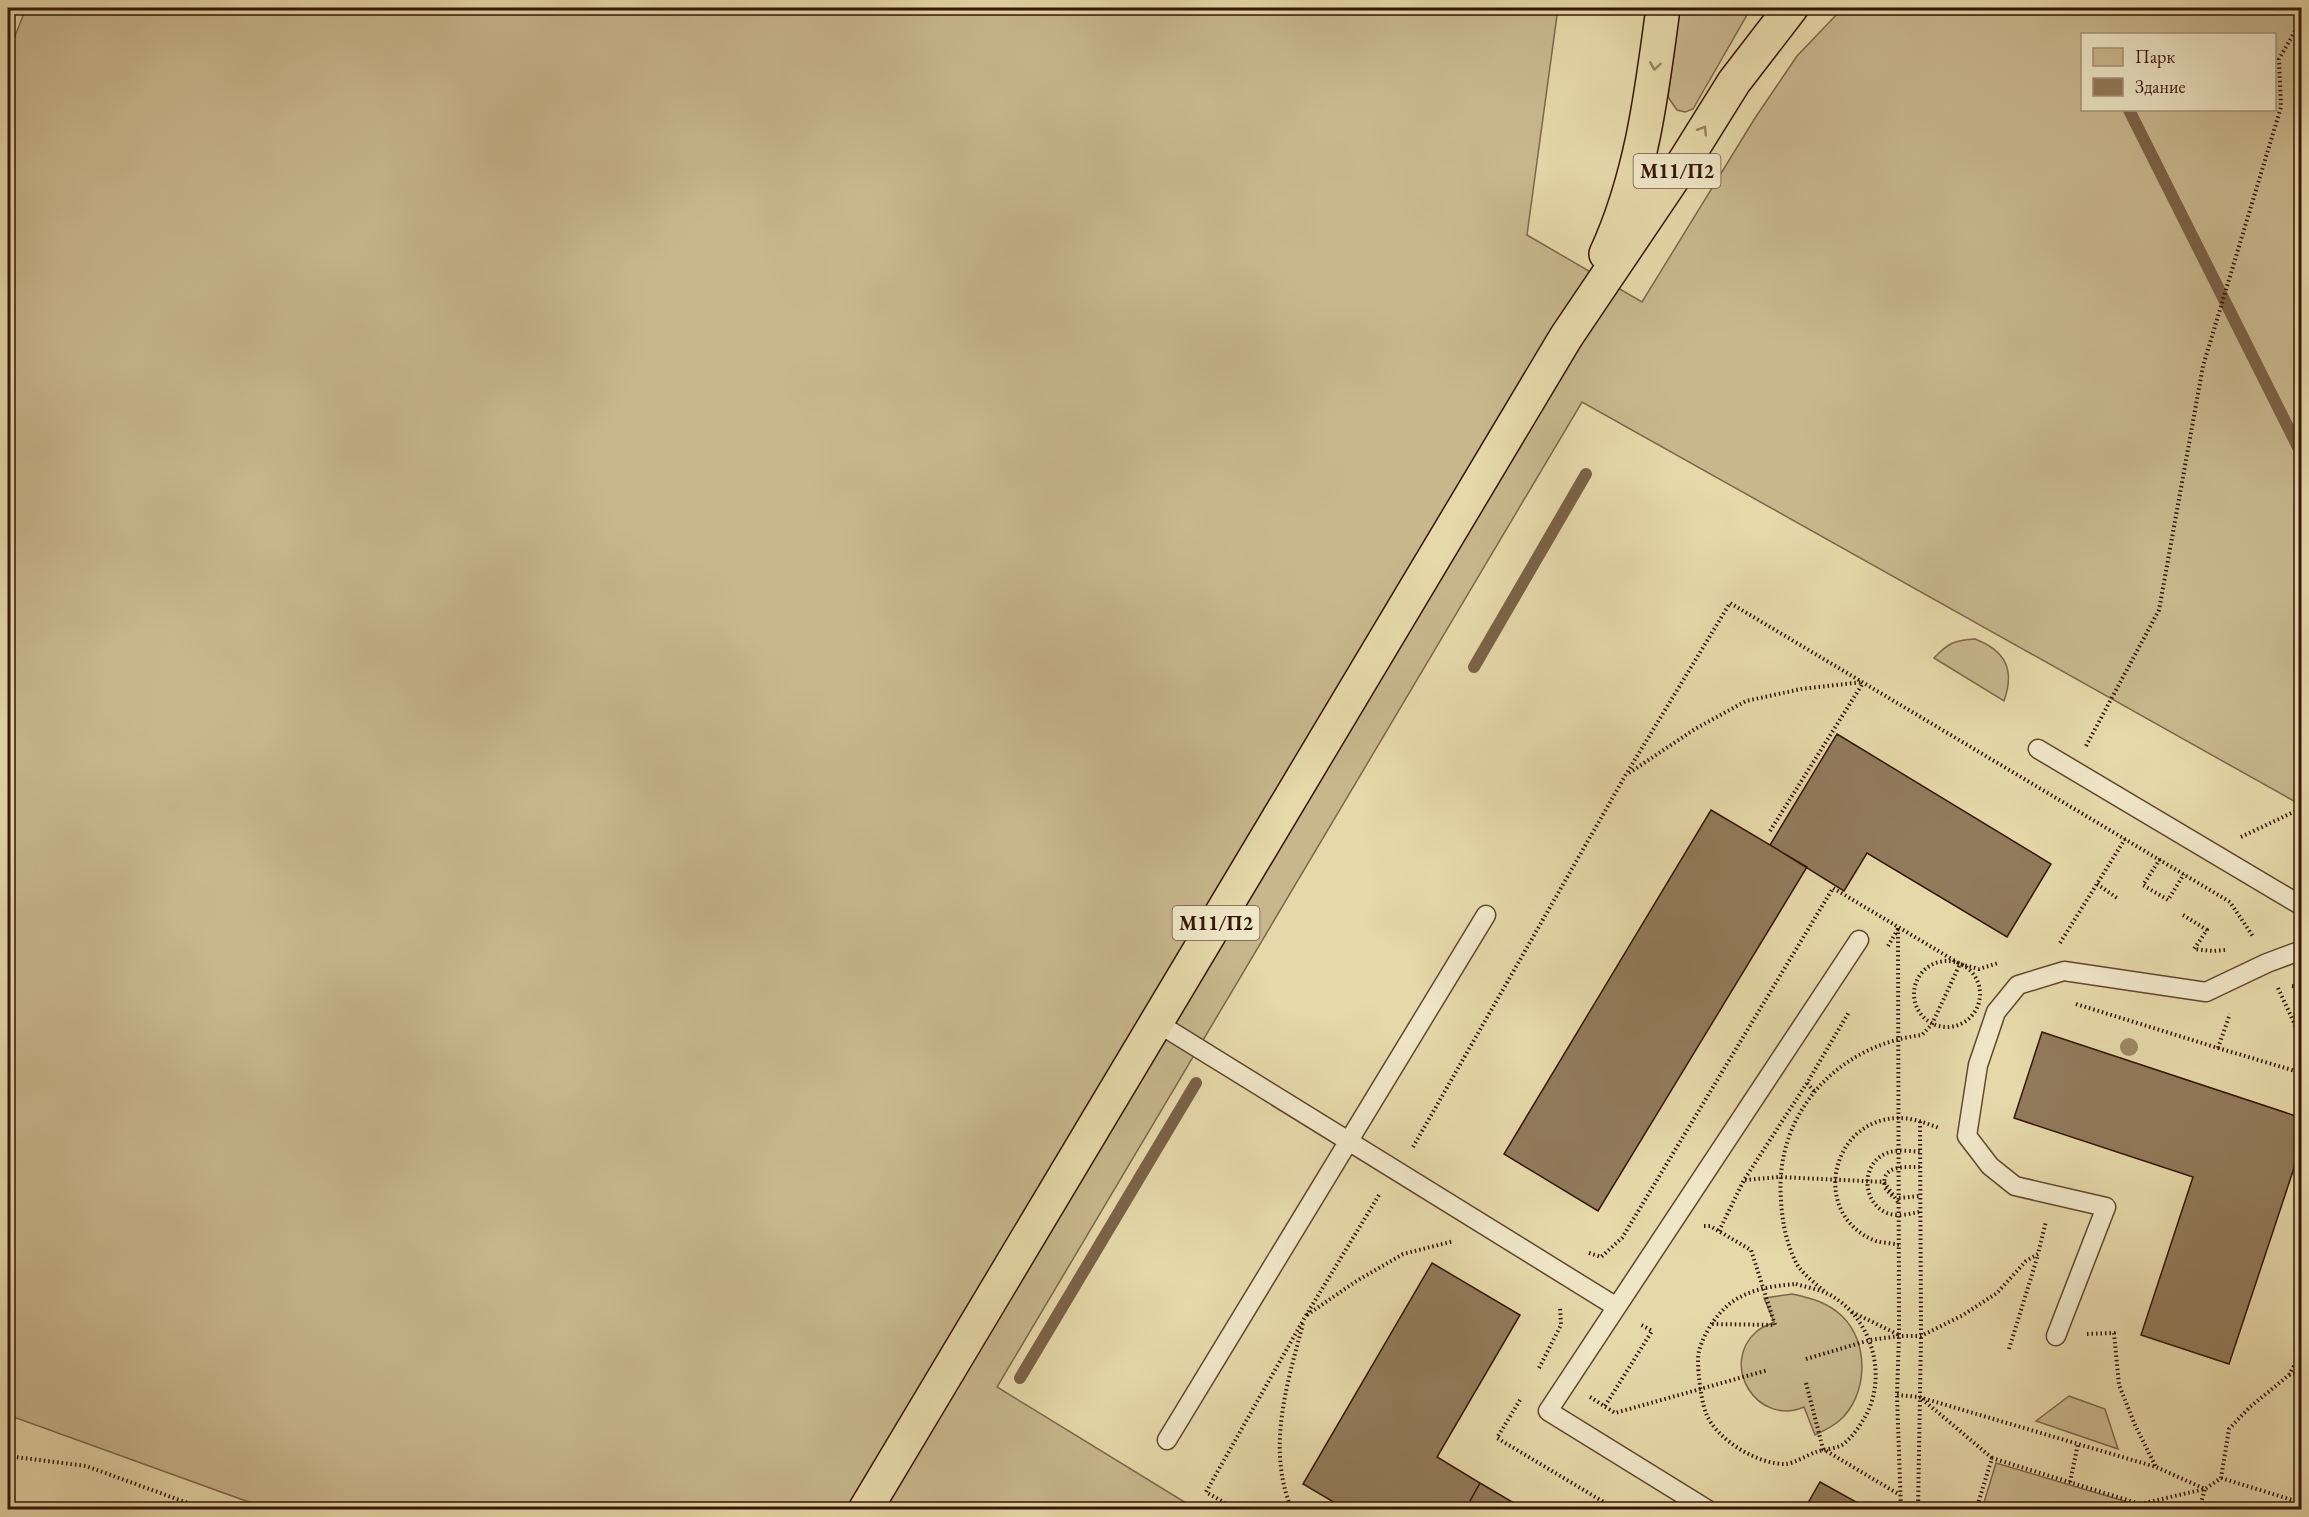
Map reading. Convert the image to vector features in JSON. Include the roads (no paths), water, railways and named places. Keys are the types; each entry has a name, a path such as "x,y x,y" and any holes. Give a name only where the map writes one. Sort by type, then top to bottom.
{"highway":[{"name":"М11/П2","path":"1566,337 1618,227 1646,133 1663,8"},
{"name":"М11/П2","path":"865,1509 1566,337 1686,159 1734,82 1791,8"}],"lane":[{"path":"2037,749 2301,906"},
{"path":"1167,1440 1486,915"},
{"path":"1708,1509 1548,1411 1858,940"},
{"path":"2056,1336 2106,1207 2015,1186 1990,1166 1967,1136 1978,1065 1996,1011 2018,986 2064,971 2206,992 2267,963 2301,950"},
{"path":"1156,1022 1615,1306"}],"waterway":[{"path":"2130,111 2302,455"},
{"path":"1474,667 1586,474"},
{"path":"1020,1378 1196,1083"}]}
